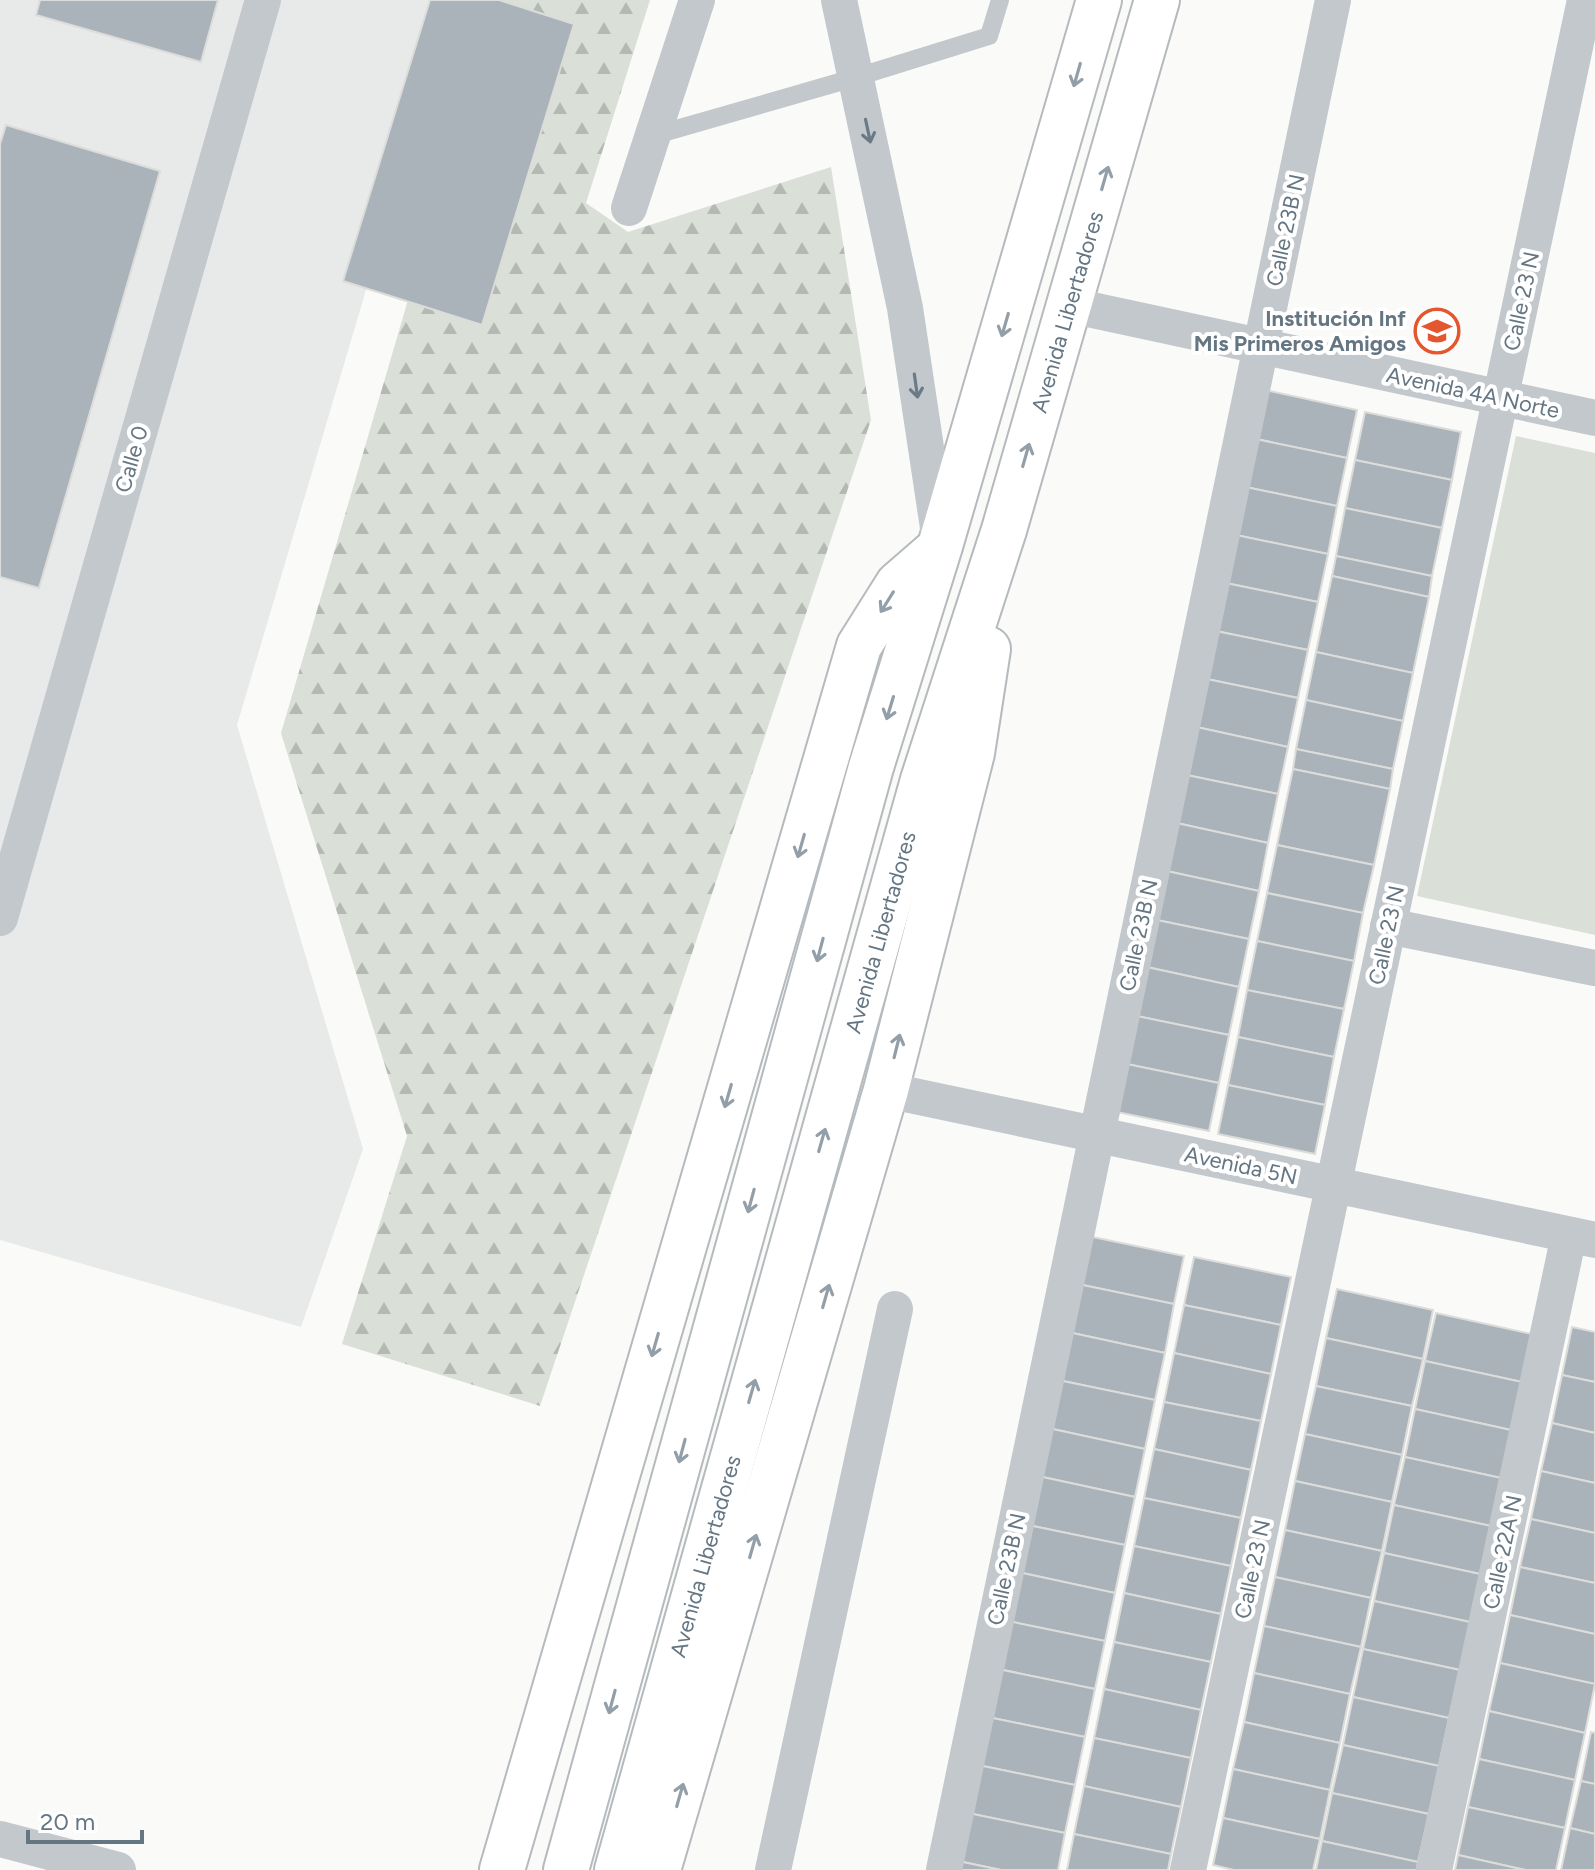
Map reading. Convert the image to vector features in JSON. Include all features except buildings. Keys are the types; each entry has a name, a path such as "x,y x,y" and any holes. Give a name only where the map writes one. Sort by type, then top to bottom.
{"main road":[{"path":"566,1870 871,767 940,546 1099,0"},
{"name":"Avenida Libertadores","path":"617,1870 923,780 1004,530 1157,0"},
{"path":"658,1870 886,1090 972,753 1004,530"},
{"path":"502,1870 859,646 898,584 940,546"}],"street":[{"name":"Calle 0","path":"0,918 263,0"},
{"path":"629,208 697,0"},
{"path":"839,0 905,308 940,546"},
{"name":"Calle 23B N","path":"944,1870 1333,0"},
{"name":"Calle 23 N","path":"1188,1870 1585,0"},
{"name":"Avenida 4A Norte","path":"1069,305 1595,418"},
{"path":"1388,926 1595,968"},
{"name":"Avenida 5N","path":"886,1090 1582,1238"},
{"name":"Calle 22A N","path":"1434,1870 1582,1238"},
{"path":"773,1870 895,1309"},
{"path":"0,1839 118,1870"}],"lane":[{"path":"652,136 989,36 1000,0"}],"shaded area":[{"path":"0,0 452,0 237,725 363,1149 301,1327 0,1240"}],"green space":[{"path":"496,0 650,0 586,203 628,232 831,167 871,420 540,1406 342,1344 407,1136 281,733"},
{"path":"1516,436 1595,453 1595,935 1417,896"}],"place":[{"name":"Institución Inf Mis Primeros Amigos","path":"1437,331"}]}
